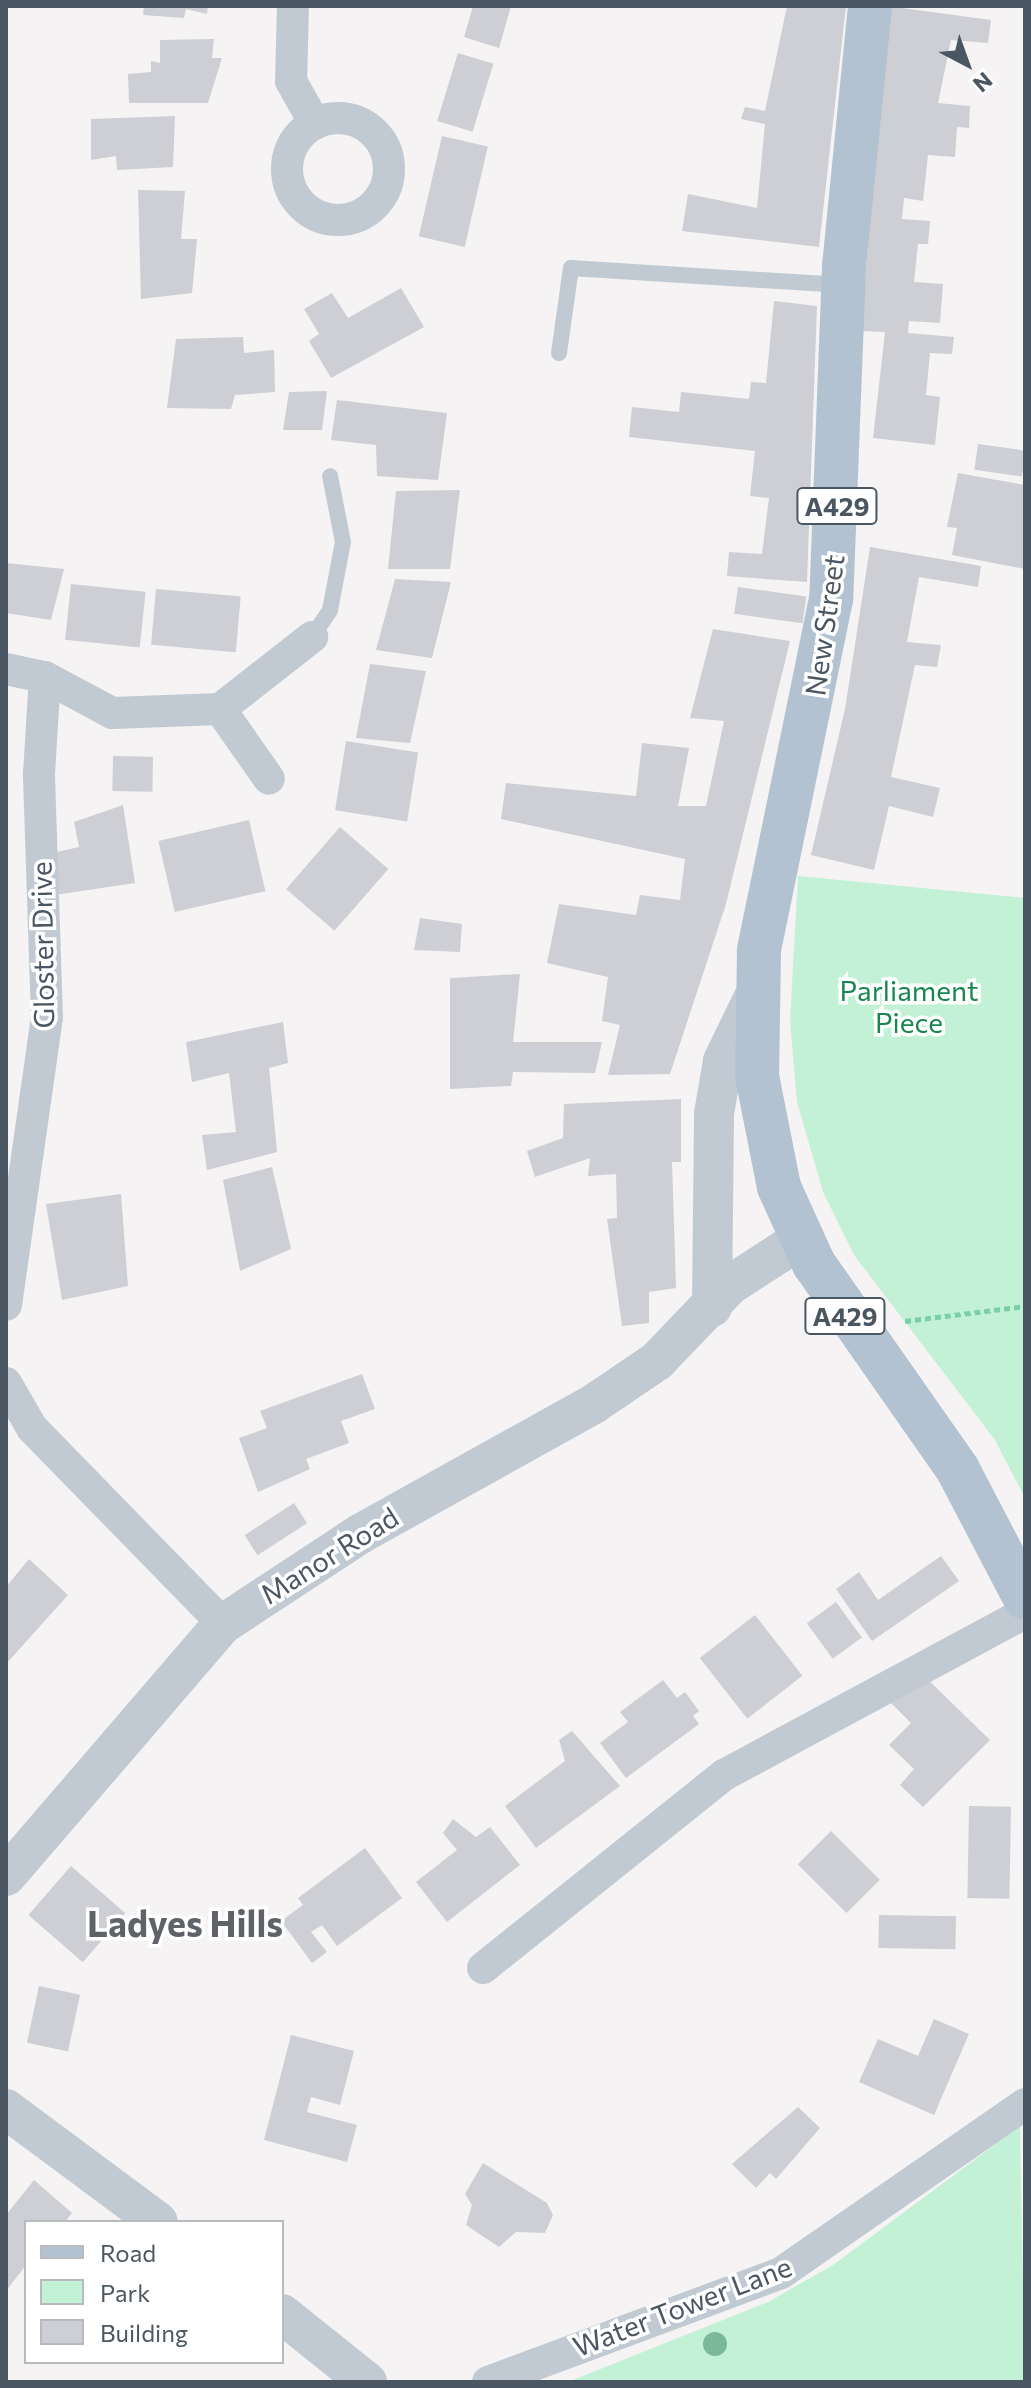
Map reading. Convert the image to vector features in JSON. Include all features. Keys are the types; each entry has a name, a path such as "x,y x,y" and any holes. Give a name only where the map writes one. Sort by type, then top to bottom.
{"main road":[{"name":"New Street","path":"753,999 831,599 844,285 870,6"},
{"name":"A429","path":"753,999 766,1133 801,1239 853,1327 958,1470 1025,1598"}],"street":[{"path":"293,6 291,81 315,124"},
{"path":"6,669 45,677 112,713 220,709 312,637"},
{"name":"Gloster Drive","path":"6,1305 47,1018 39,774 45,677"},
{"path":"220,709 269,779"},
{"path":"712,1307 714,1114 723,1061 753,999"},
{"name":"Manor Road","path":"6,1876 223,1624 336,1548 595,1403 657,1361 730,1285 801,1239"},
{"path":"6,1383 32,1428 223,1624"},
{"path":"483,1968 724,1775 1025,1613"},
{"name":"Water Tower Lane","path":"488,2382 781,2273 1025,2104"},
{"path":"9,2116 155,2220"},
{"path":"284,2316 367,2382"}],"lane":[{"path":"559,353 571,268 844,285"},
{"path":"312,637 330,610 343,542 330,476"}],"path":[{"path":"853,1327 1025,1306"}],"green space":[{"name":"Parliament Piece","path":"798,876 1025,898 1025,1498 995,1440 854,1255 823,1192 797,1102 790,1020"},
{"path":"1020,2126 1025,2382 568,2382 768,2302 833,2265"}],"building":[{"path":"144,6 208,6 207,14 186,9 184,18 143,15"},
{"path":"473,6 511,6 499,48 464,37"},
{"path":"787,6 846,6 819,247 682,231 688,194 757,208 765,124 741,119 745,107 765,111"},
{"path":"887,6 991,20 988,43 951,40 938,103 970,106 969,128 957,127 955,157 928,155 923,201 904,198 902,219 930,221 928,244 918,244 914,282 943,284 940,323 909,321 908,333 954,337 952,354 930,353 926,395 940,397 935,445 873,438 885,332 861,331"},
{"path":"214,39 212,58 222,58 208,103 129,103 128,74 151,72 151,61 160,63 160,40"},
{"path":"458,53 493,64 473,132 437,121"},
{"path":"175,116 173,167 117,170 116,156 91,160 91,119"},
{"path":"442,136 488,147 465,247 419,236"},
{"path":"138,190 185,191 181,239 197,239 192,293 141,299"},
{"path":"401,288 424,327 331,378 309,341 319,334 304,309 332,293 348,318"},
{"path":"774,301 817,306 807,582 727,576 729,552 762,554 769,498 750,496 755,451 629,437 632,407 679,412 681,392 749,399 751,382 766,383"},
{"path":"243,337 244,353 274,350 275,392 235,395 231,409 167,408 176,339"},
{"path":"327,391 322,430 283,430 289,392"},
{"path":"337,400 447,413 438,480 377,476 376,445 331,440"},
{"path":"978,444 1025,451 1022,476 974,470"},
{"path":"958,473 1025,485 1025,569 952,555 957,528 947,527"},
{"path":"460,490 450,569 388,569 396,491"},
{"path":"870,547 981,566 978,587 919,577 907,642 941,645 937,667 915,665 891,777 940,788 933,817 889,806 874,870 811,855 845,709"},
{"path":"6,563 64,569 51,620 6,613"},
{"path":"395,579 451,582 432,658 376,650"},
{"path":"71,584 146,592 140,648 65,640"},
{"path":"738,587 806,597 803,623 734,614"},
{"path":"156,589 241,596 236,652 151,645"},
{"path":"713,629 790,641 726,904 670,1074 608,1075 620,1025 602,1021 608,977 547,963 559,904 636,915 640,895 680,900 685,859 501,819 506,783 636,796 642,743 689,748 678,806 706,806 724,721 690,718"},
{"path":"370,664 426,671 410,743 356,738"},
{"path":"346,741 418,752 407,822 335,810"},
{"path":"113,756 153,757 152,792 112,791"},
{"path":"123,805 135,883 48,896 35,857 79,847 74,822"},
{"path":"249,820 265,891 175,912 158,841"},
{"path":"340,827 388,869 335,931 286,889"},
{"path":"420,918 462,924 460,952 414,950"},
{"path":"520,974 513,1042 602,1042 595,1073 513,1072 511,1086 450,1089 450,978"},
{"path":"283,1022 288,1063 269,1068 277,1152 207,1170 202,1135 236,1132 229,1073 192,1082 186,1042"},
{"path":"681,1099 681,1162 672,1162 676,1288 649,1292 649,1323 622,1326 607,1219 617,1218 616,1174 588,1176 590,1158 535,1177 527,1151 563,1138 564,1104"},
{"path":"272,1167 291,1249 240,1271 223,1180"},
{"path":"121,1194 128,1286 62,1300 46,1204"},
{"path":"362,1374 375,1409 341,1421 349,1443 306,1459 310,1469 258,1492 239,1438 267,1428 260,1411"},
{"path":"294,1503 307,1523 258,1555 245,1535"},
{"path":"941,1556 959,1581 872,1641 836,1589 859,1572 878,1600"},
{"path":"29,1559 68,1595 6,1664 6,1587"},
{"path":"836,1602 862,1638 833,1659 807,1623"},
{"path":"755,1615 802,1676 747,1719 700,1658"},
{"path":"919,1671 990,1740 923,1807 900,1785 914,1769 889,1745 911,1723 889,1701"},
{"path":"663,1680 677,1698 685,1692 699,1711 693,1716 699,1724 626,1778 600,1743 628,1722 620,1712"},
{"path":"572,1731 620,1786 536,1848 505,1806 565,1761 559,1740"},
{"path":"969,1806 1011,1807 1009,1899 967,1898"},
{"path":"453,1819 476,1837 490,1827 520,1865 447,1922 416,1882 457,1850 443,1833"},
{"path":"831,1831 880,1880 847,1913 798,1864"},
{"path":"365,1848 402,1898 337,1946 322,1925 311,1932 327,1952 312,1963 281,1921 303,1905 298,1898"},
{"path":"71,1866 125,1913 83,1962 28,1915"},
{"path":"879,1915 956,1916 955,1949 878,1948"},
{"path":"39,1986 80,1995 68,2051 27,2043"},
{"path":"934,2019 969,2034 934,2115 859,2082 878,2039 918,2056"},
{"path":"291,2035 354,2051 340,2105 311,2097 307,2112 357,2125 347,2162 264,2140"},
{"path":"798,2107 820,2128 776,2179 770,2173 756,2188 732,2164"},
{"path":"483,2163 547,2203 553,2215 545,2233 516,2232 499,2247 466,2225 472,2205 465,2194"},
{"path":"34,2180 72,2213 67,2220 24,2220 24,2268 6,2291 6,2215"}],"district":[{"name":"Ladyes Hills","path":"185,1923"}]}
